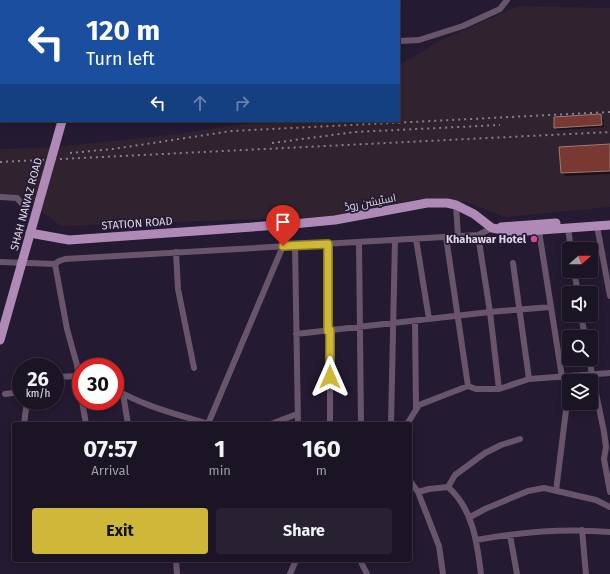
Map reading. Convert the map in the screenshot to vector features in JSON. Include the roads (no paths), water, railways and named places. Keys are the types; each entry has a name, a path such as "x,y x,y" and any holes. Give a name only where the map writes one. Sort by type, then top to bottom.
{"main road":[{"name":"SHAH NAWAZ ROAD","path":"0,340 62,122"},
{"name":"اسٹیشن روڈ","path":"246,227 335,220 427,203 448,203 456,205 474,214 492,228 513,232 610,225"},
{"path":"492,228 610,220"},
{"name":"STATION ROAD","path":"30,233 69,240 246,227"}],"street":[{"path":"400,41 419,40 463,26 500,9 507,0"},
{"path":"0,197 16,198 23,205"},
{"path":"456,205 458,236"},
{"path":"597,226 610,296"},
{"path":"0,262 56,264 65,259 478,235 492,228"},
{"path":"568,228 570,242"},
{"path":"409,422 418,405 468,386 476,389 499,389 529,379 562,377 539,230"},
{"path":"478,235 490,312 499,389"},
{"path":"446,237 468,386"},
{"path":"416,239 429,319"},
{"path":"391,422 395,240"},
{"path":"359,242 361,422"},
{"path":"328,244 330,422"},
{"path":"295,245 298,422"},
{"path":"209,422 283,246"},
{"path":"176,252 178,289 194,368"},
{"path":"513,263 529,379"},
{"path":"56,264 67,329 76,358"},
{"path":"296,334 490,312 551,307"},
{"path":"415,321 416,410"},
{"path":"591,366 593,374 610,373"},
{"path":"5,394 12,393"},
{"path":"124,394 164,411 201,422"},
{"path":"124,400 128,422"},
{"path":"598,400 606,447 604,459 610,492"},
{"path":"24,422 26,410"},
{"path":"84,410 86,422"},
{"path":"556,491 566,410"},
{"path":"276,422 297,414"},
{"path":"448,487 455,475 485,453 501,445 520,439"},
{"path":"412,484 418,492 439,546 443,574"},
{"path":"418,492 448,487 455,493 470,517 476,540 481,574"},
{"path":"470,517 485,508 528,491 544,488 596,500 610,507"},
{"path":"476,540 546,530 610,532"},
{"path":"582,530 586,574"},
{"path":"510,534 517,574"},
{"path":"176,562 177,574"},
{"path":"290,574 295,562"},
{"path":"361,562 367,574"}],"railway":[{"path":"70,153 113,149 232,131 610,112"},
{"path":"272,143 355,132 500,125"},
{"path":"0,162 610,132"}],"place":[{"name":"Khahawar Hotel","path":"534,239"}]}
